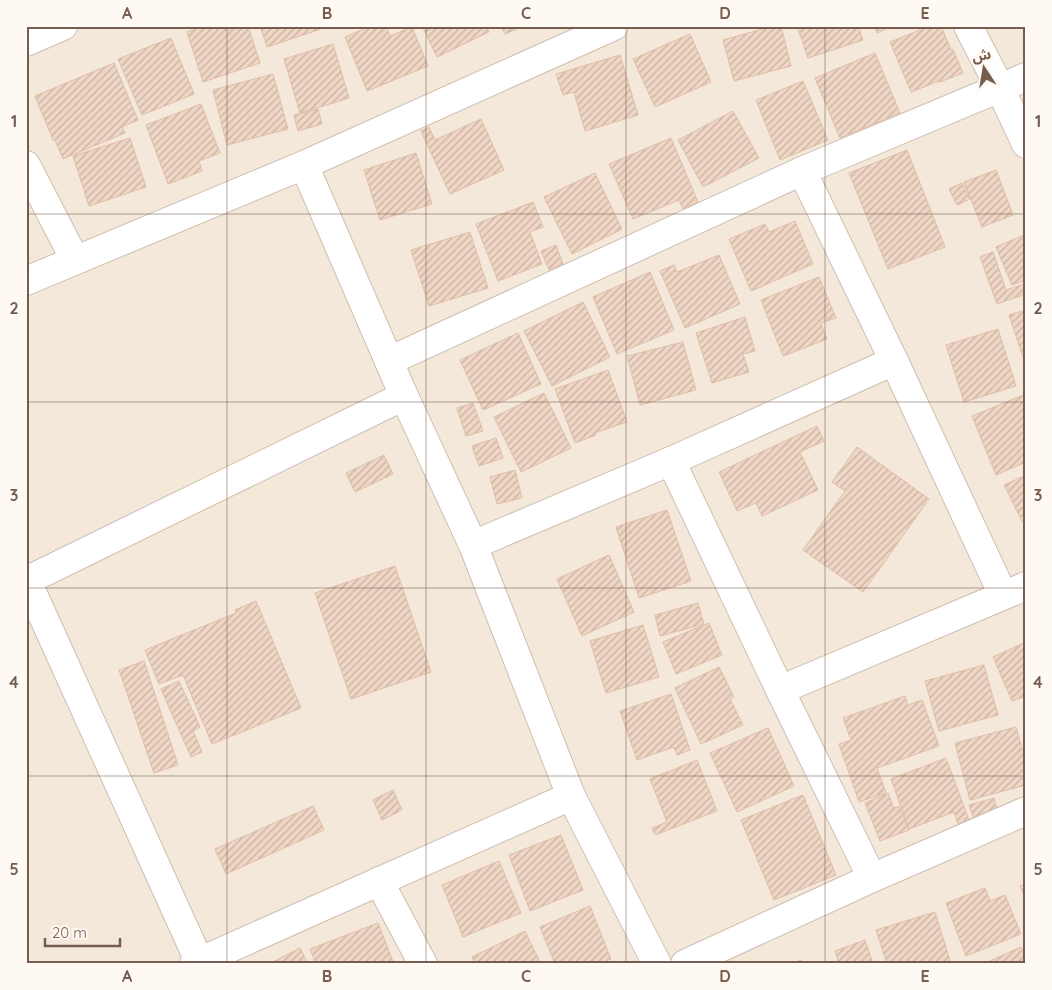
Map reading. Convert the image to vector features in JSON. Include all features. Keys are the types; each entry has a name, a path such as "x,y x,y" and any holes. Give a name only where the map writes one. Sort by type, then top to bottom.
{"street":[{"path":"26,42 63,26"},
{"path":"26,281 304,165 614,26"},
{"path":"968,26 1026,144"},
{"path":"389,361 802,171 1026,77"},
{"path":"26,165 75,260"},
{"path":"304,165 404,396 473,545 571,796 657,964"},
{"path":"780,690 1015,590 894,361 802,171"},
{"path":"473,545 671,461 894,361"},
{"path":"404,396 26,581 196,963 571,796"},
{"path":"671,461 872,878"},
{"path":"685,964 872,878 1026,811"},
{"path":"380,881 423,964"}],"shaded area":[{"path":"26,26 1026,26 1026,964 26,964"}],"building":[{"path":"204,26 248,26 260,63 203,82 187,32"},
{"path":"260,26 320,26 321,29 267,47"},
{"path":"371,26 386,26 390,36 412,27 428,66 367,91 345,37"},
{"path":"422,26 486,26 489,32 437,57"},
{"path":"501,26 523,26 505,34"},
{"path":"773,26 781,26 791,66 734,81 723,40"},
{"path":"797,26 858,26 863,40 808,58"},
{"path":"874,26 893,26 877,33"},
{"path":"930,26 941,26 963,73 911,92 890,42"},
{"path":"690,34 711,82 655,107 633,59"},
{"path":"171,38 194,94 142,115 118,59"},
{"path":"333,44 349,98 300,113 284,59"},
{"path":"875,53 900,113 840,138 815,78"},
{"path":"620,55 638,115 585,131 574,92 563,95 556,74"},
{"path":"114,63 138,120 122,127 125,133 63,159 35,96"},
{"path":"273,74 288,129 227,145 213,90"},
{"path":"803,81 828,140 780,160 756,100"},
{"path":"201,104 220,153 199,161 202,171 168,184 146,125"},
{"path":"318,109 322,124 298,131 294,115"},
{"path":"733,111 759,158 703,187 678,140"},
{"path":"481,119 504,170 450,194 421,131 429,127 435,140"},
{"path":"130,138 146,187 89,206 73,156"},
{"path":"671,138 698,202 683,209 679,200 633,219 609,164"},
{"path":"907,150 945,247 888,269 849,173"},
{"path":"416,153 432,204 380,220 364,170"},
{"path":"996,170 1013,215 982,227 964,182"},
{"path":"595,173 622,229 572,254 544,197"},
{"path":"962,183 970,199 957,205 949,189"},
{"path":"533,202 543,227 530,232 542,264 498,281 476,224"},
{"path":"795,221 813,264 751,291 729,239 765,224 769,232"},
{"path":"470,232 488,288 429,306 411,250"},
{"path":"1026,234 1026,280 1012,285 996,247"},
{"path":"556,245 563,264 549,270 541,251"},
{"path":"993,252 1006,290 1024,284 1026,294 997,304 980,257"},
{"path":"719,255 740,304 685,328 660,271 674,265 677,272"},
{"path":"650,272 674,330 617,354 593,297"},
{"path":"819,277 836,318 821,323 827,339 783,356 761,300"},
{"path":"583,302 610,357 552,386 524,331"},
{"path":"1026,310 1026,366 1009,315"},
{"path":"745,317 755,351 743,354 749,372 712,383 696,333"},
{"path":"998,329 1016,386 964,402 946,345"},
{"path":"518,333 541,384 483,410 460,360"},
{"path":"683,342 696,390 640,405 627,356"},
{"path":"608,370 627,422 595,433 596,435 575,443 555,389"},
{"path":"544,393 571,448 521,472 494,417"},
{"path":"1026,394 1026,462 996,475 972,416"},
{"path":"473,403 483,431 466,436 457,408"},
{"path":"817,426 824,441 800,452 818,490 762,516 756,503 737,511 719,472"},
{"path":"496,438 503,458 479,466 472,446"},
{"path":"857,447 929,499 863,592 803,550 845,491 832,482"},
{"path":"384,455 393,474 355,492 346,473"},
{"path":"515,470 522,498 497,504 490,477"},
{"path":"1026,475 1026,529 1004,485"},
{"path":"667,510 691,581 639,598 616,527"},
{"path":"609,555 634,612 582,636 557,579"},
{"path":"395,566 431,672 351,699 315,593"},
{"path":"256,601 301,708 212,744 183,675 159,684 145,650 236,613 235,610"},
{"path":"698,603 704,624 660,636 655,615"},
{"path":"709,623 722,655 676,674 663,642"},
{"path":"643,625 659,677 606,693 590,641"},
{"path":"1026,642 1026,696 1012,701 993,657"},
{"path":"144,661 178,765 154,773 119,670"},
{"path":"984,665 998,715 939,731 925,681"},
{"path":"719,667 734,697 730,699 743,725 701,744 675,688"},
{"path":"179,681 200,727 193,731 202,752 191,757 161,689"},
{"path":"671,694 690,750 677,755 674,747 637,760 620,711"},
{"path":"905,696 908,705 922,700 939,746 877,768 886,793 859,802 839,744 851,740 843,718"},
{"path":"1016,727 1026,763 1026,785 970,800 955,743"},
{"path":"768,728 794,786 737,812 710,753"},
{"path":"946,758 969,820 958,824 954,812 909,829 891,779"},
{"path":"697,760 717,811 655,835 652,828 667,822 650,779"},
{"path":"393,790 402,810 382,820 373,800"},
{"path":"888,793 894,808 899,806 909,830 880,841 865,803"},
{"path":"803,795 836,875 774,900 741,820"},
{"path":"994,798 997,810 973,817 969,805"},
{"path":"313,806 324,830 226,874 215,849"},
{"path":"561,835 583,890 530,911 509,855"},
{"path":"499,861 521,913 463,937 442,885"},
{"path":"1026,884 1026,901 1020,886"},
{"path":"985,888 990,901 1005,895 1021,934 966,956 946,903"},
{"path":"590,906 611,959 598,964 555,964 540,927"},
{"path":"935,912 951,964 887,964 876,930"},
{"path":"378,923 394,964 316,964 310,949"},
{"path":"525,931 541,964 475,964 472,957"},
{"path":"865,940 873,964 839,964 835,951"},
{"path":"1021,947 1026,958 1026,964 983,964"},
{"path":"300,948 308,964 269,964"},
{"path":"801,960 803,964 791,964"}]}
